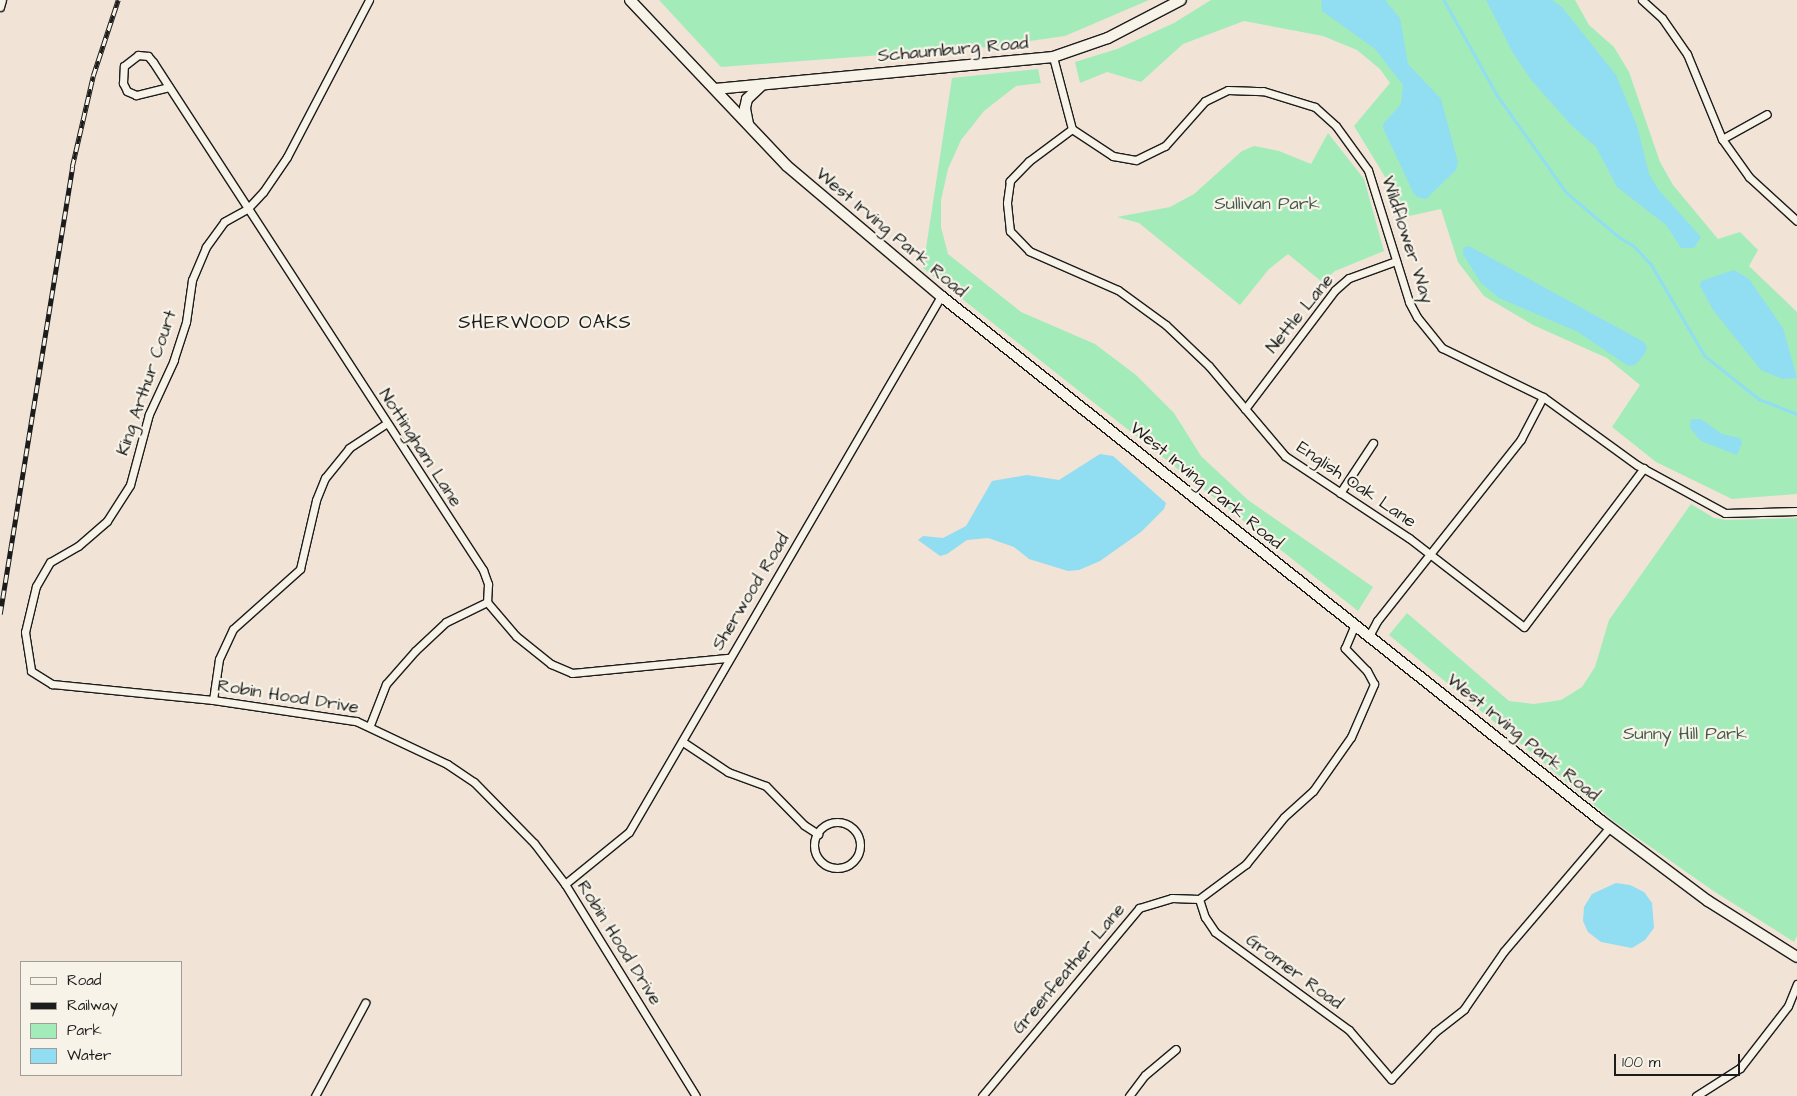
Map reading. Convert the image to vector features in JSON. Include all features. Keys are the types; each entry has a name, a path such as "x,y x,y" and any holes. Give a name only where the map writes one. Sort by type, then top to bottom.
{"main road":[{"name":"West Irving Park Road","path":"630,0 787,166 941,296 1610,826 1708,901 1797,957"},
{"name":"Schaumburg Road","path":"715,89 1053,57 1108,38 1181,0"},
{"path":"748,125 745,105 762,84"}],"street":[{"path":"0,7 2,0"},
{"name":"King Arthur Court","path":"31,671 25,632 36,586 50,562 78,546 107,521 130,484 149,414 174,360 186,322 192,280 206,247 224,222 247,209 263,192 287,157 369,0"},
{"path":"1642,0 1662,18 1687,54 1722,139 1749,177 1797,222"},
{"name":"Nottingham Lane","path":"169,87 136,96 127,91 123,83 124,66 138,55 148,56 169,87 482,570 488,584 487,602"},
{"path":"1053,57 1072,129"},
{"name":"Wildflower Way","path":"1072,129 1113,156 1136,160 1165,146 1205,101 1228,90 1250,89 1307,103 1326,115 1368,170 1396,261 1417,316 1442,348 1543,397 1644,468 1725,513 1797,511"},
{"path":"1722,139 1767,114"},
{"name":"English Oak Lane","path":"1072,129 1029,161 1010,181 1007,203 1010,231 1029,251 1118,290 1166,326 1209,366 1285,456 1430,555 1524,627 1644,468"},
{"name":"Nettle Lane","path":"1245,409 1335,290 1349,278 1396,261"},
{"name":"Sherwood Road","path":"565,884 628,832 683,742 728,658 772,589 941,296"},
{"path":"1369,636 1521,439 1543,397"},
{"path":"213,700 220,659 233,630 300,569 316,500 325,478 349,448 387,424"},
{"path":"1340,494 1373,443"},
{"path":"370,725 386,684 416,651 446,622 487,602 530,648 551,664 572,673 728,658"},
{"path":"1199,899 1246,864 1280,822 1313,791 1351,737 1374,684 1367,671 1345,648 1355,625"},
{"name":"Robin Hood Drive","path":"31,671 52,684 213,700 329,715 370,725 474,782 534,843 565,884 696,1096"},
{"path":"683,742 728,772 766,786 804,825 818,834"},
{"path":"829,824 844,824 859,838 859,853 848,866 833,868 826,865 816,852 818,834 829,824"},
{"name":"Gromer Road","path":"1199,899 1205,917 1215,932 1349,1030 1391,1078 1435,1032 1464,1009 1504,952 1610,826"},
{"name":"Greenfeather Lane","path":"982,1096 1139,908 1172,898 1199,899"},
{"path":"1696,1096 1740,1068 1788,1006 1797,984"},
{"path":"315,1096 365,1003"},
{"path":"1130,1096 1145,1075 1176,1049"}],"green space":[{"path":"659,0 1149,0 1065,36 988,47 721,67"},
{"path":"1211,0 1575,0 1589,25 1614,47 1629,72 1660,162 1673,185 1718,239 1740,232 1758,250 1749,266 1797,312 1797,494 1732,499 1656,462 1612,427 1640,385 1607,358 1533,325 1484,296 1458,262 1441,209 1400,218 1390,185 1354,126 1390,83 1380,69 1357,50 1323,36 1244,21 1183,44 1141,82 1107,72 1080,83 1075,62 1117,49 1174,23"},
{"path":"1038,69 1041,83 1016,86 984,111 961,140 948,169 941,200 941,227 948,254 1021,312 1095,344 1136,375 1174,413 1201,456 1248,500 1373,587 1358,611 923,268 952,78"},
{"name":"Sullivan Park","path":"1328,133 1364,179 1384,251 1335,271 1322,282 1288,254 1269,269 1240,305 1139,223 1117,217 1170,207 1194,194 1242,151 1254,146 1279,151 1311,164"},
{"name":"Sunny Hill Park","path":"1691,504 1714,518 1726,520 1797,518 1797,936 1794,942 1712,890 1615,822 1389,635 1407,613 1509,701 1534,704 1561,700 1582,687 1595,667 1609,620"}],"water":[{"path":"1321,0 1385,0 1400,18 1408,64 1441,99 1458,162 1456,170 1426,199 1417,197 1413,192 1383,128 1384,123 1401,104 1403,85 1375,49 1322,11"},
{"path":"1486,0 1552,0 1562,7 1616,75 1637,126 1649,174 1658,189 1701,237 1694,248 1681,248 1666,225 1617,187 1596,147 1571,125 1532,81 1513,53"},
{"path":"1469,246 1644,342 1647,348 1644,355 1635,365 1628,366 1578,332 1499,298 1481,283 1463,254 1463,248"},
{"path":"1734,270 1749,279 1783,328 1797,378 1783,379 1761,370 1713,310 1700,286 1701,281"},
{"path":"1691,419 1701,419 1722,434 1740,438 1742,443 1737,455 1701,441 1690,428"},
{"path":"1100,454 1113,456 1166,503 1164,509 1141,532 1100,561 1079,570 1068,571 1029,559 1014,547 988,538 967,540 947,554 940,556 918,540 923,536 943,538 966,526 992,481 1027,475 1059,480"},
{"path":"1616,883 1630,885 1644,892 1652,903 1654,928 1645,940 1632,948 1601,942 1588,932 1583,921 1584,907 1592,894"}],"waterway":[{"path":"1444,0 1497,95 1567,193 1619,237 1634,246 1651,264 1705,356 1759,399 1797,414"}],"railway":[{"path":"0,614 72,167 93,76 118,0"}],"district":[{"name":"SHERWOOD OAKS","path":"545,323"}]}
